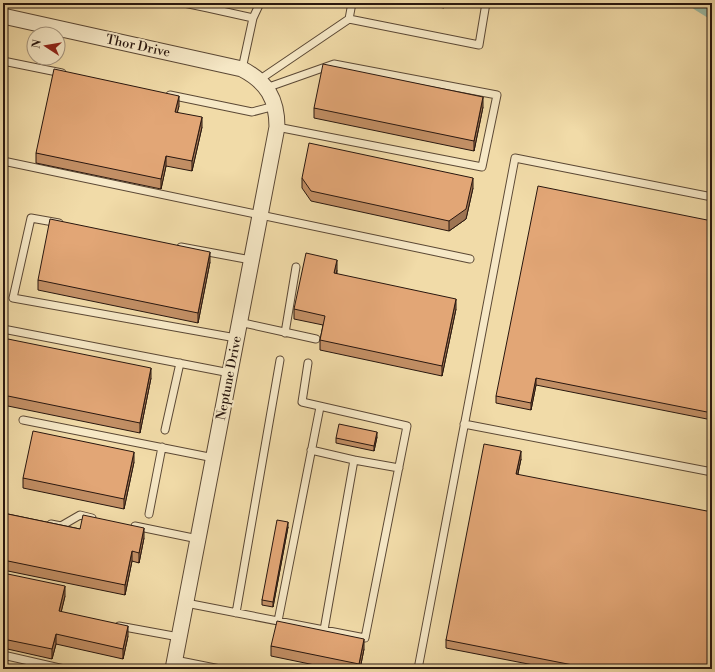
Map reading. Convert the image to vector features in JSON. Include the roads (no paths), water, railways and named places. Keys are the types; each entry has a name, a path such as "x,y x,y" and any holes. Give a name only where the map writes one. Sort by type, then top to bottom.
{"street":[{"name":"Thor Drive","path":"3,16 242,69 263,84"},
{"name":"Neptune Drive","path":"174,664 276,127 275,106 272,96 263,84"}],"lane":[{"path":"3,7 4,3"},
{"path":"184,3 209,6 253,18"},
{"path":"242,69 253,18 260,3"},
{"path":"263,84 349,19 352,3"},
{"path":"349,19 479,45 486,3"},
{"path":"3,61 73,75"},
{"path":"263,84 334,64 497,95 482,166 276,127"},
{"path":"166,94 252,112 275,106"},
{"path":"418,669 515,158 712,197"},
{"path":"3,162 470,259"},
{"path":"69,225 31,218 13,298 236,338"},
{"path":"175,246 251,260"},
{"path":"285,333 296,267"},
{"path":"239,322 316,340"},
{"path":"3,329 230,373"},
{"path":"236,613 280,360"},
{"path":"165,430 180,363"},
{"path":"186,603 365,638 407,426 302,402 308,363"},
{"path":"278,621 320,407"},
{"path":"23,420 214,458"},
{"path":"464,424 712,472"},
{"path":"149,514 162,447"},
{"path":"311,450 399,468"},
{"path":"324,630 354,460"},
{"path":"46,523 60,526 80,515 102,520"},
{"path":"124,524 198,539"},
{"path":"111,624 179,638"},
{"path":"3,656 64,669"},
{"path":"174,664 220,669"}],"waterway":[{"path":"699,3 712,11"}]}
